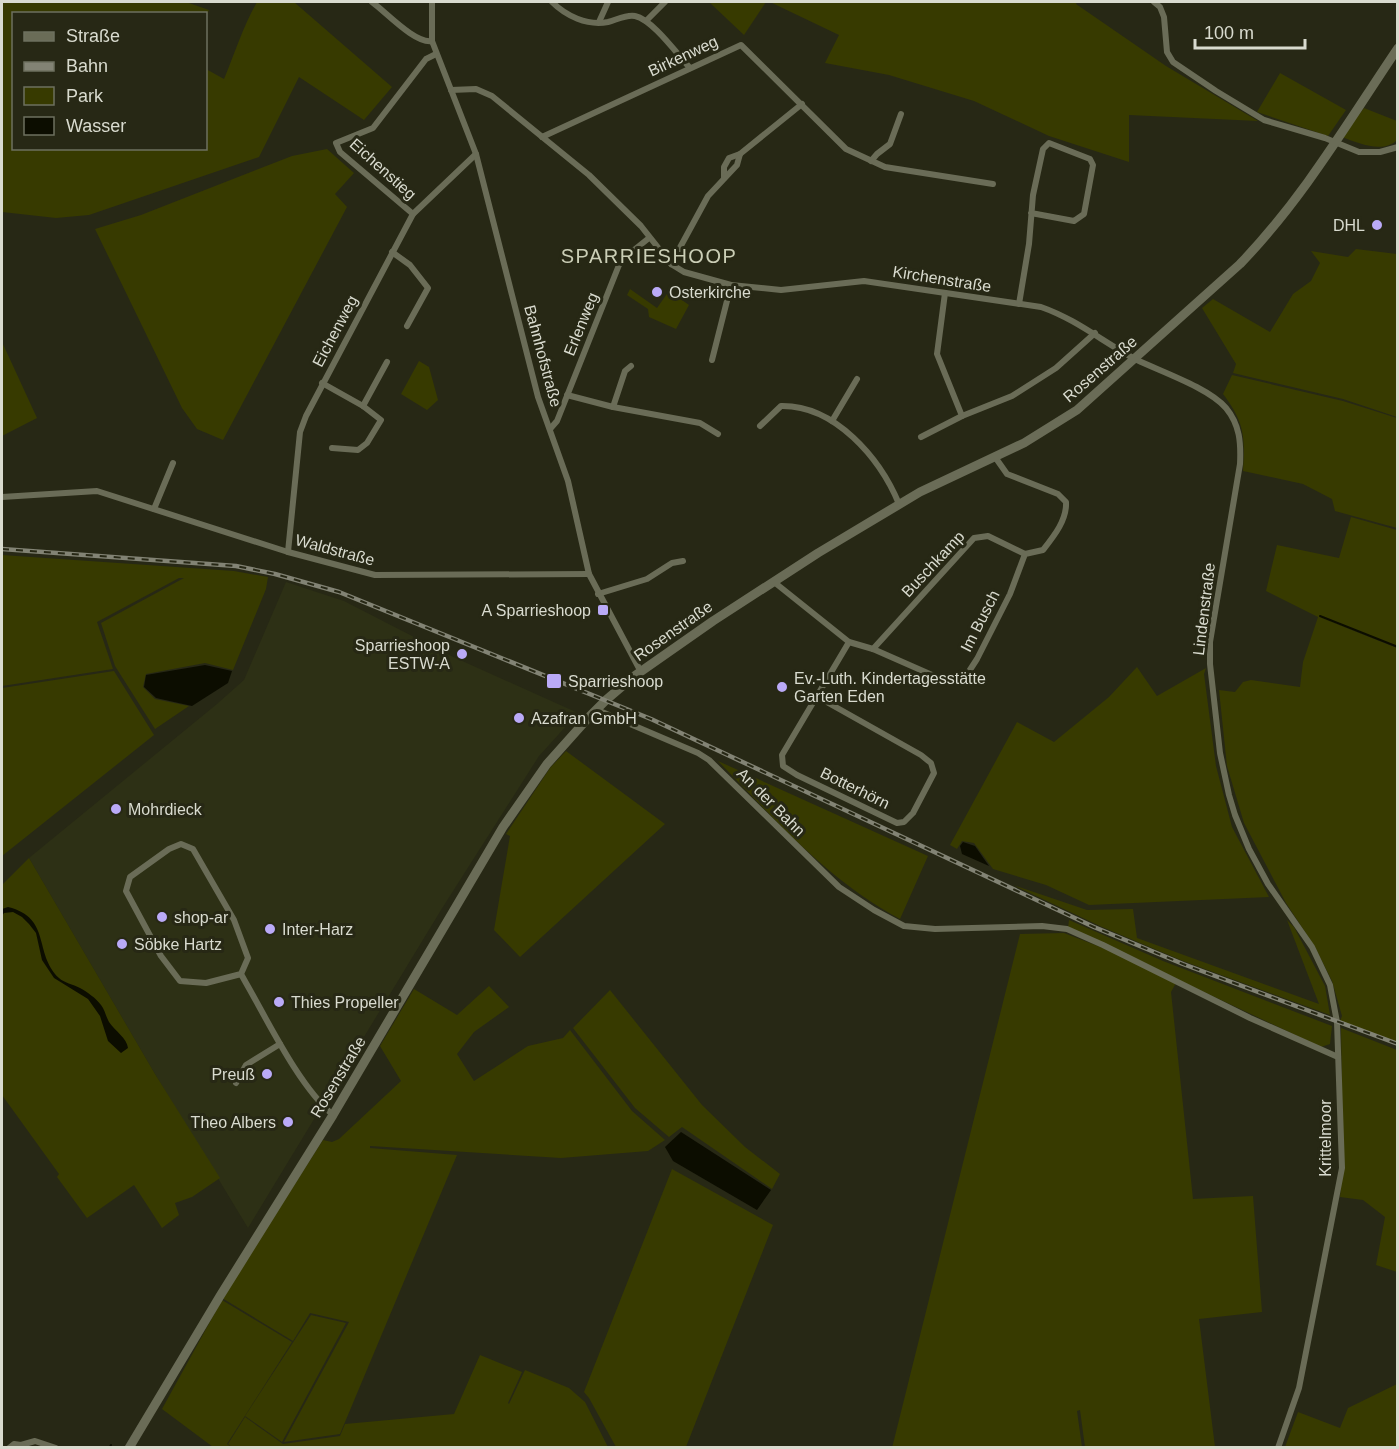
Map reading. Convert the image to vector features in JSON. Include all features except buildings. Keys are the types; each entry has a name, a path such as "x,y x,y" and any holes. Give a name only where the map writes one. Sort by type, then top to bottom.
{"main road":[{"name":"Rosenstraße","path":"130,1447 220,1296 333,1115 504,827 547,764 597,708 640,672 774,582 899,504 1024,443 1077,410 1240,264 1263,240 1292,203 1398,48"}],"street":[{"path":"372,2 416,38 426,42 432,40"},
{"name":"Bahnhofstraße","path":"432,2 432,40 476,154 538,397 568,481 589,574 640,672"},
{"path":"552,2 582,21 598,22 633,15 646,21 690,68"},
{"path":"598,22 608,2"},
{"path":"646,21 664,2"},
{"path":"1154,2 1160,7 1164,17 1167,52 1173,62 1264,120 1359,152 1380,152 1398,147"},
{"name":"Birkenweg","path":"542,137 741,45 846,149 885,167 993,184"},
{"name":"Eichenstieg","path":"413,214 340,152 336,143 373,128 426,59 436,54"},
{"name":"Kirchenstraße","path":"451,90 477,89 492,96 588,175 641,226 671,264 684,272 731,285 781,290 864,281 1041,308 1061,314 1135,359"},
{"path":"671,264 708,196 737,165 740,153 802,104"},
{"path":"872,161 890,144 901,114"},
{"path":"1019,304 1029,244 1031,213 1043,149 1049,143 1090,159 1093,165 1084,214 1080,219 1074,221 1031,213"},
{"name":"Eichenweg","path":"288,552 300,432 306,416 413,214 476,154"},
{"name":"Erlenweg","path":"550,429 557,421 618,266 624,258 649,238"},
{"path":"392,252 410,265 428,288 407,326"},
{"path":"712,360 731,285"},
{"path":"945,293 937,354 962,417"},
{"path":"921,437 1011,396 1056,368 1095,333"},
{"name":"Lindenstraße","path":"1135,359 1210,394 1225,407 1236,423 1241,442 1240,464 1212,625 1210,664 1212,688 1228,795 1249,849 1284,908"},
{"path":"363,406 387,362"},
{"path":"613,407 625,371 631,366"},
{"path":"832,421 857,379"},
{"path":"322,383 363,406 381,420 367,443 358,450 332,448"},
{"path":"567,394 613,407 700,423 718,434"},
{"path":"760,426 781,406 798,406 832,421 869,452 899,504"},
{"path":"995,457 1007,474 1058,494 1066,501 1060,528 1043,550 1025,554"},
{"path":"154,509 173,463"},
{"name":"Waldstraße","path":"2,497 97,491 288,552 375,575 589,574"},
{"name":"Buschkamp","path":"873,649 974,538 988,536 1025,554"},
{"name":"Im Busch","path":"774,582 849,642 873,649 948,682 966,676 977,659 1010,594 1025,554"},
{"path":"598,594 647,579 672,563 683,561"},
{"name":"Botterhörn","path":"816,696 921,755 931,763 934,773 913,813 904,822 897,823 783,766 782,754 816,696 849,642"},
{"name":"An der Bahn","path":"597,708 709,760 839,887 904,926 918,928 1042,926 1067,929 1250,1018 1338,1057"},
{"path":"181,844 193,849 234,920 248,958 241,974 206,983 180,981 161,956 126,891 130,877 175,846 181,844"},
{"name":"Krittelmoor","path":"1278,1448 1299,1388 1342,1168 1337,1022 1330,985 1311,947 1284,908"},
{"path":"241,974 280,1044 317,1102 333,1115"},
{"path":"236,1083 246,1065 280,1044"},
{"path":"9,1448 14,1444 22,1446 35,1442 56,1448"}],"shaded area":[{"path":"286,582 344,601 449,655 578,713 539,756 441,910 248,1228 29,858 244,680"}],"green space":[{"path":"2,2 186,2 209,10 207,15 207,12 12,12 12,150 207,150 207,70 224,79 243,30 257,2 294,2 392,87 364,120 299,77 259,157 89,215 56,218 2,212"},
{"path":"709,2 766,2 744,35"},
{"path":"770,2 1077,2 1076,4 1166,66 1258,121 1129,115 1129,162 1049,136 974,101 889,75 825,63 839,35"},
{"path":"1280,73 1346,110 1328,136 1257,112"},
{"path":"1364,108 1397,121 1397,140 1378,147 1342,137"},
{"path":"327,149 354,173 335,194 347,207 223,440 197,429 182,408 95,229 141,215 292,156"},
{"path":"1356,249 1397,254 1397,417 1343,399 1233,373 1236,364 1202,308 1213,299 1270,332 1293,294 1311,281 1320,263 1311,251 1348,257"},
{"path":"630,289 657,308 669,291 689,305 676,329 649,317 648,309 627,295"},
{"path":"2,342 37,418 2,436"},
{"path":"419,361 429,367 438,400 427,410 401,394"},
{"path":"1232,375 1343,401 1397,418 1397,528 1335,511 1332,499 1303,484 1243,471 1244,449 1240,422 1223,394"},
{"path":"1351,517 1397,530 1397,647 1319,617 1397,648 1397,1043 1340,1021 1342,1016 1332,981 1315,947 1286,903 1244,823 1227,766 1219,690 1235,692 1243,682 1251,680 1300,687 1303,662 1318,617 1266,591 1277,545 1339,558"},
{"path":"2,555 234,571 268,577 266,589 233,670 205,663 146,674 143,687 155,699 189,706 155,729 115,666 101,623 184,578 179,578 97,622 113,669 2,686"},
{"path":"1137,667 1157,696 1206,668 1204,674 1216,766 1232,827 1269,897 1089,905 1046,885 993,869 974,843 962,841 957,849 950,845 1017,722 1054,742 1109,697"},
{"path":"114,671 154,735 2,856 2,688"},
{"path":"566,751 665,824 520,957 494,930 510,836 506,834 550,768"},
{"path":"718,761 928,856 900,919 874,904 826,867 781,826"},
{"path":"29,858 155,1074 220,1178 192,1197 175,1203 179,1215 162,1228 134,1185 87,1218 57,1177 59,1174 2,1095 2,885"},
{"path":"1013,885 1087,910 1133,909 1137,938 1319,1004 1287,920 1294,927 1325,986 1330,1015 1183,961 1102,927"},
{"path":"1069,920 1163,961 1332,1026 1330,1044 1321,1047 1068,928"},
{"path":"1064,933 1103,948 1176,983 1171,992 1193,1199 1253,1196 1262,1312 1199,1319 1215,1447 1085,1447 1080,1410 1077,1411 1082,1447 892,1448 1020,934"},
{"path":"489,986 509,1007 474,1032 457,1054 474,1081 528,1046 563,1038 570,1030 632,1111 665,1140 648,1151 561,1158 370,1146 370,1148 457,1155 340,1434 284,1442 349,1322 310,1313 293,1341 222,1298 323,1140 332,1142 339,1139 401,1081 380,1046 414,989 457,1015"},
{"path":"610,990 702,1105 745,1147 780,1174 772,1189 682,1127 669,1137 635,1108 573,1028"},
{"path":"1341,1028 1397,1050 1397,1272 1376,1265 1385,1217 1363,1200 1340,1197 1343,1166"},
{"path":"672,1169 773,1225 686,1447 616,1447 584,1392"},
{"path":"222,1300 292,1342 227,1444 231,1447 213,1447 162,1409"},
{"path":"311,1315 346,1323 282,1442 245,1416"},
{"path":"480,1355 522,1372 509,1404 525,1370 569,1388 585,1402 608,1447 233,1448 228,1444 245,1417 283,1444 340,1436 345,1424 454,1414"},
{"path":"1397,1384 1397,1447 1285,1447 1298,1412 1340,1428 1348,1408"}],"water":[{"path":"205,665 232,671 228,683 192,706 156,698 144,687 146,675"},
{"path":"963,842 975,846 989,866 962,854 960,846"},
{"path":"8,907 22,912 31,919 37,928 51,968 61,980 80,988 97,1000 109,1022 128,1048 121,1053 108,1041 100,1016 88,999 54,978 42,960 36,933 29,924 13,912 4,913 2,916 2,909"},
{"path":"681,1132 771,1190 757,1210 673,1161 665,1147"}],"waterway":[{"path":"1320,616 1398,647"}],"railway":[{"path":"2,549 236,566 339,592 651,719 1094,927 1183,964 1398,1044"}],"place":[{"name":"DHL","path":"1377,225"},
{"name":"Osterkirche","path":"657,292"},
{"name":"A Sparrieshoop","path":"603,610"},
{"name":"Sparrieshoop ESTW-A","path":"462,654"},
{"name":"Sparrieshoop","path":"554,681"},
{"name":"Ev.-Luth. Kindertagesstätte Garten Eden","path":"782,687"},
{"name":"Azafran GmbH","path":"519,718"},
{"name":"Mohrdieck","path":"116,809"},
{"name":"shop-ar","path":"162,917"},
{"name":"Inter-Harz","path":"270,929"},
{"name":"Söbke Hartz","path":"122,944"},
{"name":"Thies Propeller","path":"279,1002"},
{"name":"Preuß","path":"267,1074"},
{"name":"Theo Albers","path":"288,1122"}],"district":[{"name":"SPARRIESHOOP","path":"649,256"}]}
